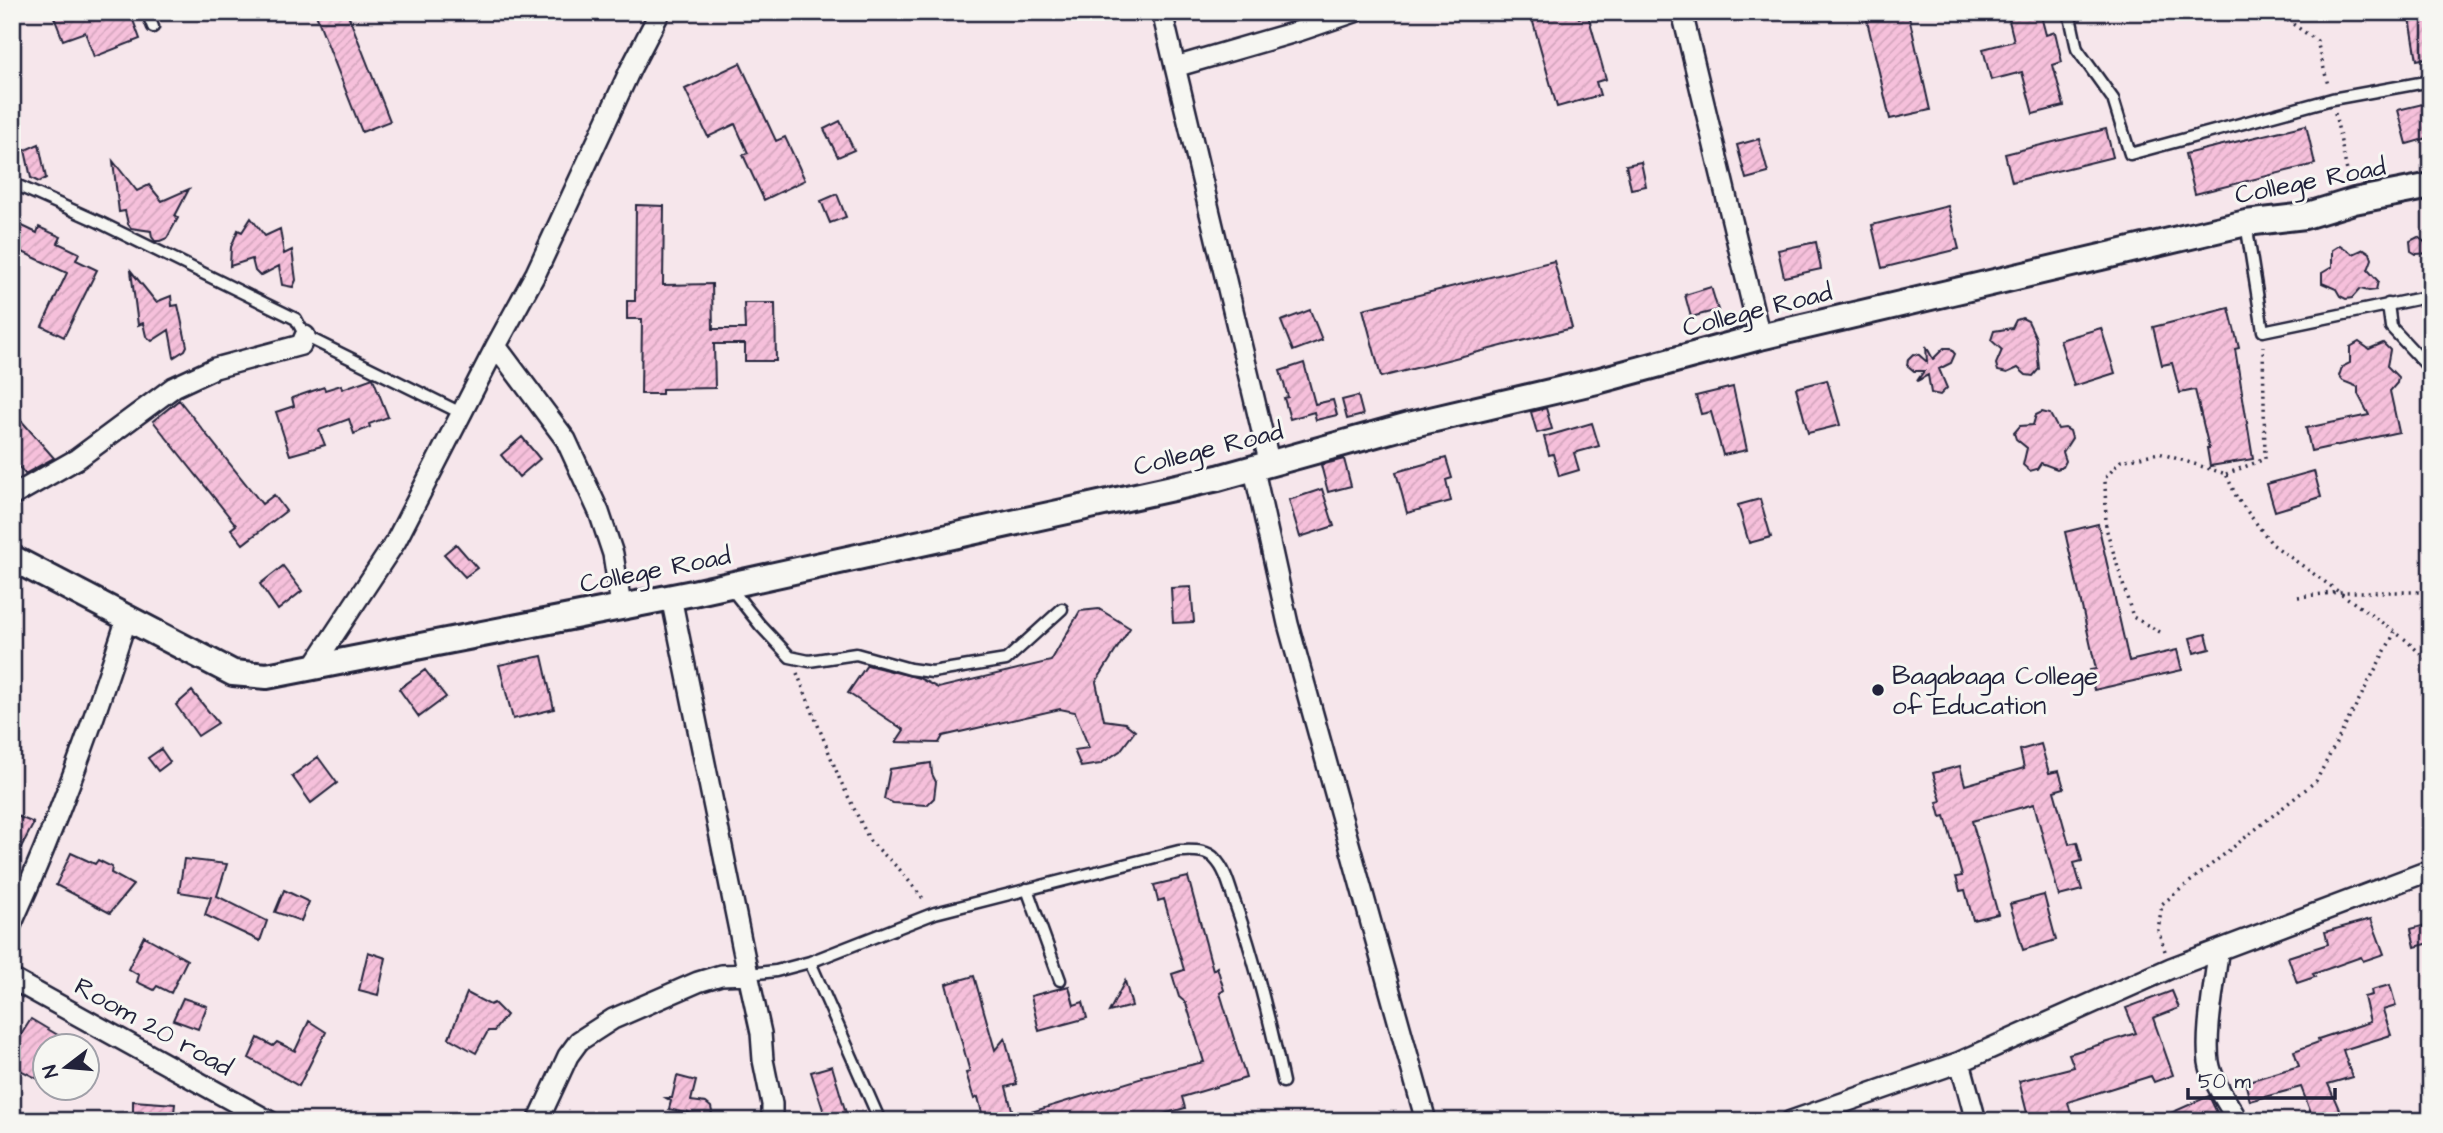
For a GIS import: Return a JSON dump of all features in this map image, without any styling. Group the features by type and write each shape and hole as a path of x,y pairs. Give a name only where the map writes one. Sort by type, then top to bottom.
{"street":[{"path":"312,668 396,541 495,346 536,273 625,80 660,12"},
{"path":"1162,12 1262,467 1288,624 1426,1121"},
{"path":"1175,67 1355,12"},
{"path":"1682,12 1760,337"},
{"name":"College Road","path":"12,558 233,673 267,676 729,585 1262,467 1409,425 1597,381 1760,337 2246,223 2305,216 2354,201 2431,186"},
{"path":"12,496 77,459 174,387 215,369 301,345 305,336"},
{"path":"495,346 566,440 599,512 613,554 621,606"},
{"path":"671,597 761,1033 763,1060 772,1104 772,1121"},
{"path":"12,923 51,835 92,726 127,618"},
{"path":"1791,1121 1960,1062 2171,968 2431,870"},
{"path":"2218,952 2209,1064 2238,1121"},
{"path":"538,1121 579,1041 613,1019 698,982 721,975 748,974"},
{"name":"Room 20 road","path":"12,979 269,1121"},
{"path":"1960,1062 1976,1121"}],"lane":[{"path":"146,12 153,27"},
{"path":"2069,12 2077,49 2113,99 2130,154 2332,99 2431,81"},
{"path":"12,183 99,222 296,319 305,336 461,413"},
{"path":"2246,223 2263,331 2431,296"},
{"path":"2388,304 2391,327 2431,370"},
{"path":"729,585 760,625 790,657 809,661 856,654 910,669 932,672 1006,660 1062,609"},
{"path":"748,974 776,971 810,962 935,914 1027,889 1179,851 1202,852 1214,857 1225,876 1234,901 1266,1000 1283,1082"},
{"path":"1027,889 1060,980"},
{"path":"810,962 880,1121"}],"path":[{"path":"2160,632 2133,617 2106,528 2105,478 2121,461 2159,453 2226,474 2265,459 2263,331"},
{"path":"2226,474 2237,498 2272,544 2395,632 2431,664"},
{"path":"2298,597 2340,592 2431,592"},
{"path":"2171,968 2158,930 2162,904 2316,781 2395,632"},
{"path":"790,657 840,780 870,841 900,870 935,914"}],"building":[{"path":"52,12 130,12 140,39 94,57 85,32 63,40"},
{"path":"315,12 347,12 390,121 362,132"},
{"path":"1556,12 1578,12 1579,18 1588,15 1606,79 1596,82 1600,95 1557,107 1533,22 1538,17"},
{"path":"1865,12 1908,12 1930,110 1890,119"},
{"path":"2007,12 2040,12 2046,35 2055,32 2062,62 2053,65 2064,106 2033,114 2022,72 1991,80 1983,49 2014,41"},
{"path":"2409,12 2431,12 2431,57 2417,60"},
{"path":"740,63 776,141 785,137 805,180 764,200 743,155 748,153 735,124 708,137 685,89"},
{"path":"2431,102 2431,137 2407,144 2398,110"},
{"path":"840,121 854,150 838,157 824,129"},
{"path":"2306,125 2315,164 2195,194 2185,154"},
{"path":"2106,129 2113,157 2012,182 2005,154"},
{"path":"1759,139 1768,173 1746,179 1737,145"},
{"path":"39,144 46,178 39,182 31,178 25,150"},
{"path":"113,161 137,191 149,185 162,201 189,189 167,238 155,241 151,231 131,228 125,211 119,212"},
{"path":"1641,162 1646,186 1631,189 1626,165"},
{"path":"837,194 846,217 830,223 821,201"},
{"path":"636,205 664,206 663,285 712,284 713,329 745,329 744,303 775,303 776,361 745,361 745,344 714,344 715,388 662,389 662,394 641,394 642,319 627,319 627,301 635,301"},
{"path":"1948,206 1959,249 1882,268 1872,225"},
{"path":"251,218 265,236 280,229 284,254 292,250 296,280 293,287 282,285 279,266 260,276 255,271 252,259 230,266 231,247 238,230 242,232"},
{"path":"12,221 37,233 39,227 61,237 58,243 79,253 76,260 97,270 64,337 42,326 67,273 12,247"},
{"path":"2418,237 2431,247 2431,253 2416,254 2411,251 2410,241"},
{"path":"1816,242 1821,269 1784,277 1778,250"},
{"path":"2340,245 2353,254 2364,249 2370,253 2372,259 2368,270 2378,281 2376,290 2360,289 2352,298 2346,299 2340,296 2336,289 2322,283 2322,273 2332,267 2332,250"},
{"path":"1554,261 1572,328 1381,377 1363,309"},
{"path":"131,271 156,302 171,296 172,306 178,305 187,346 174,357 169,330 152,341 146,336 143,323 138,325"},
{"path":"1711,287 1718,310 1691,317 1685,295"},
{"path":"2229,308 2239,348 2235,349 2253,459 2210,466 2209,448 2195,390 2180,393 2172,363 2162,365 2153,327"},
{"path":"1310,310 1322,340 1293,351 1281,321"},
{"path":"2022,318 2028,321 2036,338 2039,369 2033,376 2026,375 2018,368 2007,373 1998,371 1996,364 2002,350 1991,340 1994,331 2012,328 2016,320"},
{"path":"2101,328 2115,373 2074,386 2060,340"},
{"path":"2359,342 2369,349 2383,343 2390,350 2387,366 2398,377 2397,383 2390,391 2399,432 2311,451 2306,428 2369,415 2358,394 2358,387 2343,381 2339,376 2342,367 2350,363 2350,347"},
{"path":"1926,346 1933,359 1944,348 1950,348 1955,354 1951,363 1939,369 1947,388 1940,395 1931,393 1928,375 1917,381 1924,371 1914,371 1907,365 1913,354 1919,355 1927,362"},
{"path":"1304,363 1315,404 1333,400 1337,415 1316,420 1314,412 1290,419 1284,398 1288,397 1280,371"},
{"path":"373,378 388,417 369,424 370,427 354,434 349,419 319,430 325,445 290,455 276,412 294,406 292,398 324,387 325,390 341,385 342,389"},
{"path":"1827,380 1840,425 1808,433 1796,388"},
{"path":"1733,387 1747,450 1723,455 1711,412 1701,414 1696,396"},
{"path":"1358,396 1363,415 1347,419 1342,400"},
{"path":"179,400 262,504 274,495 286,511 243,544 231,529 236,525 153,421"},
{"path":"1546,408 1552,429 1537,433 1531,412"},
{"path":"12,410 54,458 25,474 12,459"},
{"path":"2042,412 2050,414 2058,429 2065,428 2070,431 2072,438 2063,452 2066,461 2063,467 2057,469 2041,463 2037,469 2030,471 2023,465 2027,448 2016,439 2014,433 2020,426 2033,425 2036,415"},
{"path":"1592,423 1599,446 1574,453 1579,470 1559,476 1553,454 1549,455 1544,437"},
{"path":"522,437 540,459 519,477 501,455"},
{"path":"1446,458 1452,478 1446,480 1451,501 1407,513 1396,472"},
{"path":"1344,459 1351,486 1328,492 1321,465"},
{"path":"2314,471 2321,497 2275,511 2267,484"},
{"path":"1322,489 1334,526 1300,537 1289,500"},
{"path":"1760,499 1771,537 1749,543 1738,505"},
{"path":"2098,524 2129,661 2177,650 2182,670 2094,690 2090,670 2096,669 2065,532"},
{"path":"456,544 477,568 465,577 444,554"},
{"path":"283,566 302,591 278,610 260,584"},
{"path":"1191,587 1194,622 1173,623 1171,588"},
{"path":"1099,609 1130,628 1096,682 1104,720 1125,723 1135,731 1120,751 1100,764 1081,767 1074,750 1089,748 1075,712 1060,709 943,736 939,743 896,742 904,730 848,693 867,665 919,678 938,688 1051,661 1080,611"},
{"path":"2206,634 2210,649 2194,653 2190,638"},
{"path":"542,656 554,709 513,719 499,665"},
{"path":"425,670 446,697 419,717 399,689"},
{"path":"192,691 218,723 198,736 176,705"},
{"path":"2041,744 2049,773 2059,771 2064,788 2054,791 2069,844 2077,842 2082,861 2074,863 2082,890 2059,896 2034,804 1972,821 1998,914 1973,920 1965,890 1960,891 1956,877 1962,876 1945,816 1941,817 1937,802 1941,801 1933,773 1960,766 1965,785 2024,768 2020,750"},
{"path":"161,749 170,762 158,771 148,758"},
{"path":"318,757 337,783 311,803 292,776"},
{"path":"931,763 936,782 934,798 927,805 893,803 884,799 890,769"},
{"path":"12,814 34,823 12,864"},
{"path":"71,853 95,864 98,860 112,867 111,873 133,885 110,913 56,885"},
{"path":"184,859 227,864 217,896 267,921 260,941 205,915 211,897 179,892"},
{"path":"1188,877 1213,970 1217,967 1224,990 1220,993 1246,1078 1182,1097 1185,1108 1139,1121 1015,1121 1015,1117 1143,1078 1142,1076 1204,1062 1186,1003 1179,997 1172,974 1184,970 1164,899 1158,901 1154,885"},
{"path":"284,890 309,902 301,921 275,912"},
{"path":"2044,895 2056,940 2023,950 2010,904"},
{"path":"2371,919 2384,954 2363,961 2361,957 2313,974 2315,977 2297,983 2288,957 2328,944 2325,932"},
{"path":"2426,925 2430,943 2415,947 2411,929"},
{"path":"144,936 187,960 171,993 157,986 154,990 137,982 139,975 128,969"},
{"path":"368,952 386,958 378,995 359,990"},
{"path":"974,976 995,1050 1005,1038 1017,1084 1006,1087 1015,1121 984,1121 978,1097 974,1099 966,1073 970,1072 946,984"},
{"path":"1125,981 1132,1006 1109,1012"},
{"path":"2390,985 2396,1006 2383,1010 2391,1035 2343,1050 2352,1077 2328,1084 2344,1121 2314,1121 2301,1087 2250,1101 2245,1082 2299,1066 2294,1051 2319,1042 2318,1039 2370,1022 2364,997 2372,995 2371,990"},
{"path":"1069,986 1074,1005 1083,1002 1087,1018 1039,1031 1031,996"},
{"path":"2172,991 2179,1008 2153,1018 2173,1075 2154,1082 2151,1076 2068,1102 2072,1118 2029,1121 2019,1081 2074,1067 2069,1054 2136,1033 2126,1008"},
{"path":"467,993 490,1005 494,1003 506,1015 494,1031 488,1031 476,1053 449,1038"},
{"path":"183,998 207,1006 198,1029 173,1020"},
{"path":"31,1019 53,1032 32,1032 32,1076 12,1066 12,1049"},
{"path":"309,1021 326,1032 299,1086 249,1058 258,1038 273,1046 277,1042 295,1051"},
{"path":"832,1066 846,1113 826,1119 811,1072"},
{"path":"677,1076 696,1081 691,1101 706,1103 711,1107 708,1120 702,1120 688,1112 669,1109 671,1101 666,1098 672,1098"},
{"path":"2209,1096 2221,1121 2153,1121"},
{"path":"133,1101 175,1104 173,1121 133,1121"}],"place":[{"name":"Bagabaga College of Education","path":"1878,690"}]}
